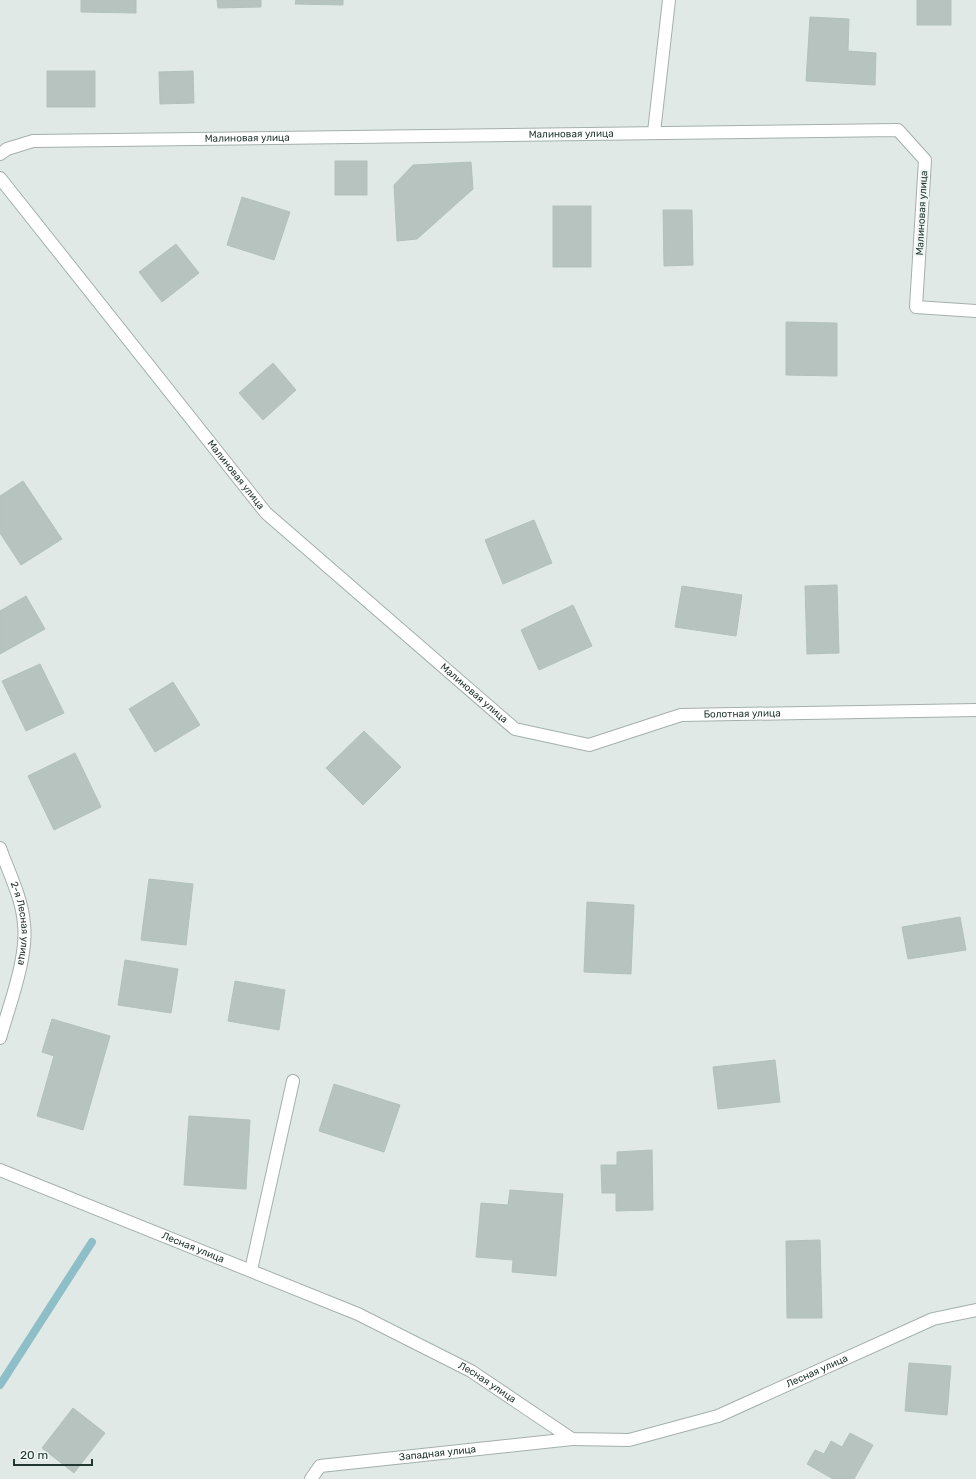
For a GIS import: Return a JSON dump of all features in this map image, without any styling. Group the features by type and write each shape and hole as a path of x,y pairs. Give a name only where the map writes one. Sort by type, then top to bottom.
{"street":[{"path":"654,132 669,0"},
{"name":"Малиновая улица","path":"0,154 7,149 33,141 898,130 925,160 916,307 976,310"},
{"name":"Малиновая улица","path":"0,178 266,513 516,729"},
{"name":"Болотная улица","path":"516,729 589,745 681,715 976,710"},
{"name":"2-я Лесная улица","path":"0,1038 22,957 25,925 17,890 1,853"},
{"path":"251,1270 293,1081"},
{"name":"Лесная улица","path":"0,1170 358,1314 471,1371 572,1439 629,1440 718,1416 933,1319 976,1310"},
{"name":"Западная улица","path":"311,1479 320,1466 572,1439"}],"building":[{"path":"81,0 136,0 136,13 81,12"},
{"path":"217,0 261,0 261,7 218,8"},
{"path":"296,0 343,0 343,5 295,4"},
{"path":"917,0 951,0 951,25 917,25"},
{"path":"810,17 849,19 848,51 876,53 875,85 806,81"},
{"path":"47,71 95,71 95,107 47,107"},
{"path":"193,71 194,103 160,104 159,72"},
{"path":"335,161 367,161 367,195 335,195"},
{"path":"471,162 473,189 417,239 397,241 394,185 413,165"},
{"path":"242,197 290,212 274,260 227,245"},
{"path":"553,206 591,206 591,267 553,267"},
{"path":"663,210 692,210 693,265 664,266"},
{"path":"176,244 199,273 162,302 139,272"},
{"path":"786,322 837,323 837,376 786,375"},
{"path":"273,363 296,390 263,420 239,393"},
{"path":"23,481 62,539 21,565 0,533 0,496"},
{"path":"534,520 552,563 503,584 485,540"},
{"path":"837,585 839,653 807,654 805,586"},
{"path":"682,586 742,595 736,636 675,627"},
{"path":"26,596 45,629 0,654 0,611"},
{"path":"573,605 592,646 539,670 521,630"},
{"path":"40,664 64,713 26,731 2,681"},
{"path":"173,682 200,725 155,752 129,709"},
{"path":"364,731 401,767 363,805 326,768"},
{"path":"75,753 101,807 54,830 28,776"},
{"path":"149,879 193,884 186,945 141,940"},
{"path":"587,902 634,905 631,974 584,972"},
{"path":"960,917 966,950 908,959 902,927"},
{"path":"125,960 178,969 171,1013 118,1005"},
{"path":"235,981 285,990 279,1030 228,1021"},
{"path":"52,1019 110,1036 83,1130 37,1116 54,1056 42,1052"},
{"path":"775,1060 780,1102 718,1109 713,1067"},
{"path":"334,1084 400,1105 384,1152 319,1131"},
{"path":"189,1116 250,1120 246,1189 184,1185"},
{"path":"652,1150 653,1210 616,1211 616,1193 602,1193 601,1165 617,1165 617,1152"},
{"path":"510,1190 563,1194 556,1276 512,1272 513,1260 476,1257 481,1203 508,1205"},
{"path":"820,1240 822,1318 787,1318 786,1241"},
{"path":"909,1363 951,1366 947,1415 905,1411"},
{"path":"73,1408 105,1433 74,1473 42,1448"},
{"path":"850,1433 873,1445 854,1479 833,1479 807,1464 815,1450 824,1454 831,1441 842,1447"}],"waterway":[{"path":"0,1385 92,1242"}]}
